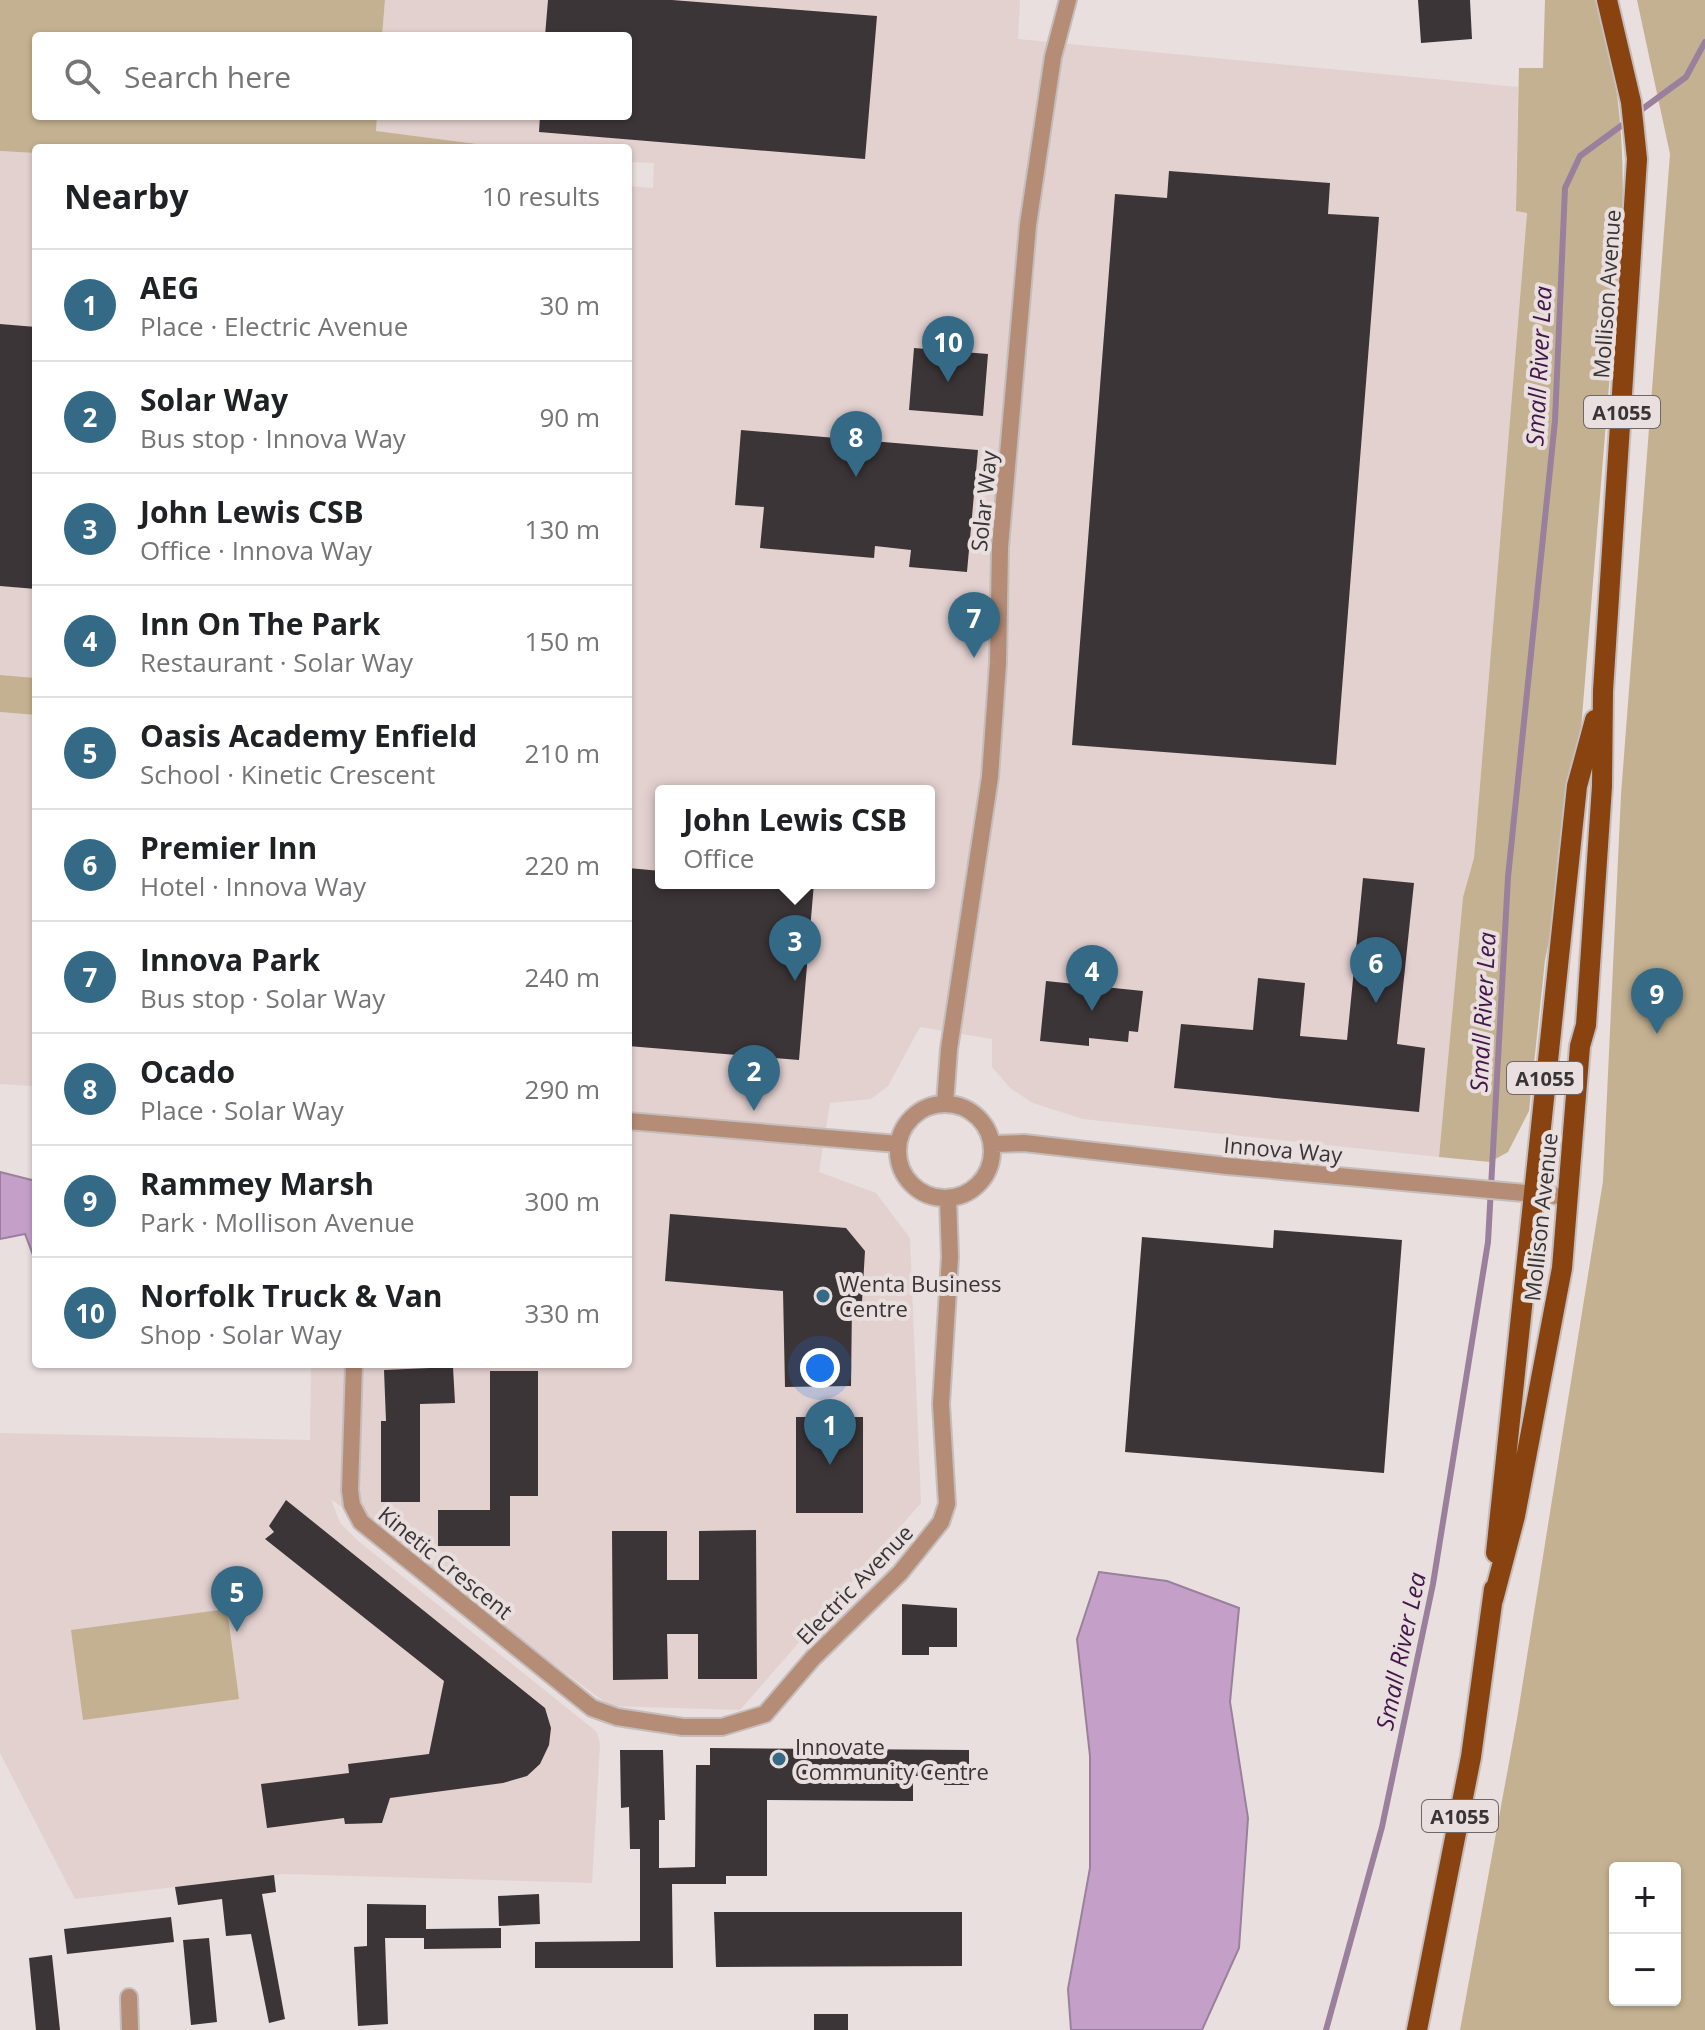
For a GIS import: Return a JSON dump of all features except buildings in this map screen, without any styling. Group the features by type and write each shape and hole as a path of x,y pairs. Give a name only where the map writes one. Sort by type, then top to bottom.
{"main road":[{"name":"Mollison Avenue","path":"1493,1600 1518,1501 1562,1268 1602,786 1603,691 1636,215 1636,133 1607,0"},
{"name":"Mollison Avenue","path":"1417,2030 1471,1757 1493,1600 1532,1194 1577,786 1603,691"}],"street":[{"name":"Solar Way","path":"945,1103 949,1049 990,777 998,663 999,561 1028,225 1053,57 1068,0"},
{"path":"945,1103 963,1106 977,1115 987,1127 993,1144 992,1161 977,1186 948,1198 932,1197 908,1181 898,1157 898,1144 911,1117 931,1105 945,1103"},
{"path":"632,1121 898,1144"},
{"name":"Innova Way","path":"993,1144 1024,1143 1569,1197"},
{"name":"Electric Avenue","path":"592,1708 617,1717 683,1727 722,1727 765,1714 813,1658 900,1573 941,1522 947,1504 941,1404 950,1257 948,1198"},
{"name":"Kinetic Crescent","path":"354,1368 350,1490 352,1505 361,1522 592,1708"},
{"path":"129,1997 130,2030"}],"shaded area":[{"path":"0,0 385,0 382,32 32,32 32,120 377,120 376,131 477,144 32,144 32,153 0,151"},
{"path":"385,0 1020,0 1018,39 1518,87 1516,210 1527,212 1474,858 1463,897 1439,1157 1083,1119 1033,1103 1010,1088 992,1067 992,1039 920,1027 888,1086 871,1099 830,1103 819,1172 876,1193 910,1238 921,1503 740,1710 610,1706 331,1499 340,1523 357,1540 597,1732 600,1744 592,1883 284,1874 75,1899 0,1753 0,1433 310,1440 311,1368 632,1368 632,186 653,188 654,163 632,162 632,144 477,144 376,131 377,120 632,120 632,32 382,32"},
{"path":"1545,0 1595,0 1610,55 1619,111 1623,168 1622,225 1580,742 1564,867 1545,960 1529,1111 1508,1152 1490,1162 1439,1157 1463,897 1474,858 1527,213 1516,211 1519,68 1543,68"},
{"path":"1637,0 1705,0 1705,2030 1460,2030 1517,1719 1603,1181 1621,795 1670,154"},
{"path":"0,151 32,153 32,678 0,675"},
{"path":"0,675 32,678 32,715 0,712"},
{"path":"0,712 32,715 32,1086 0,1084"},
{"path":"0,1172 32,1180 32,1252 25,1234 0,1239"},
{"path":"1099,1572 1167,1581 1239,1608 1230,1702 1248,1818 1239,1948 1202,2030 1071,2030 1068,1989 1090,1868 1090,1756 1077,1639"},
{"path":"227,1609 239,1699 83,1720 71,1630"}],"waterway":[{"name":"Small River Lea","path":"1637,113 1686,77 1705,42"},
{"name":"Small River Lea","path":"1326,2030 1382,1827 1433,1584 1488,1242 1508,877 1555,421 1565,188 1580,156 1629,120"}],"place":[{"name":"Norfolk Truck & Van","path":"948,382"},
{"name":"Ocado","path":"856,477"},
{"name":"Innova Park","path":"974,658"},
{"name":"John Lewis CSB","path":"795,981"},
{"name":"Premier Inn","path":"1376,1003"},
{"name":"Inn On The Park","path":"1092,1011"},
{"name":"Rammey Marsh","path":"1657,1034"},
{"name":"Solar Way","path":"754,1111"},
{"name":"Wenta Business Centre","path":"823,1296"},
{"name":"AEG","path":"830,1465"},
{"name":"Oasis Academy Enfield","path":"237,1632"},
{"name":"Innovate Community Centre","path":"779,1759"}]}
